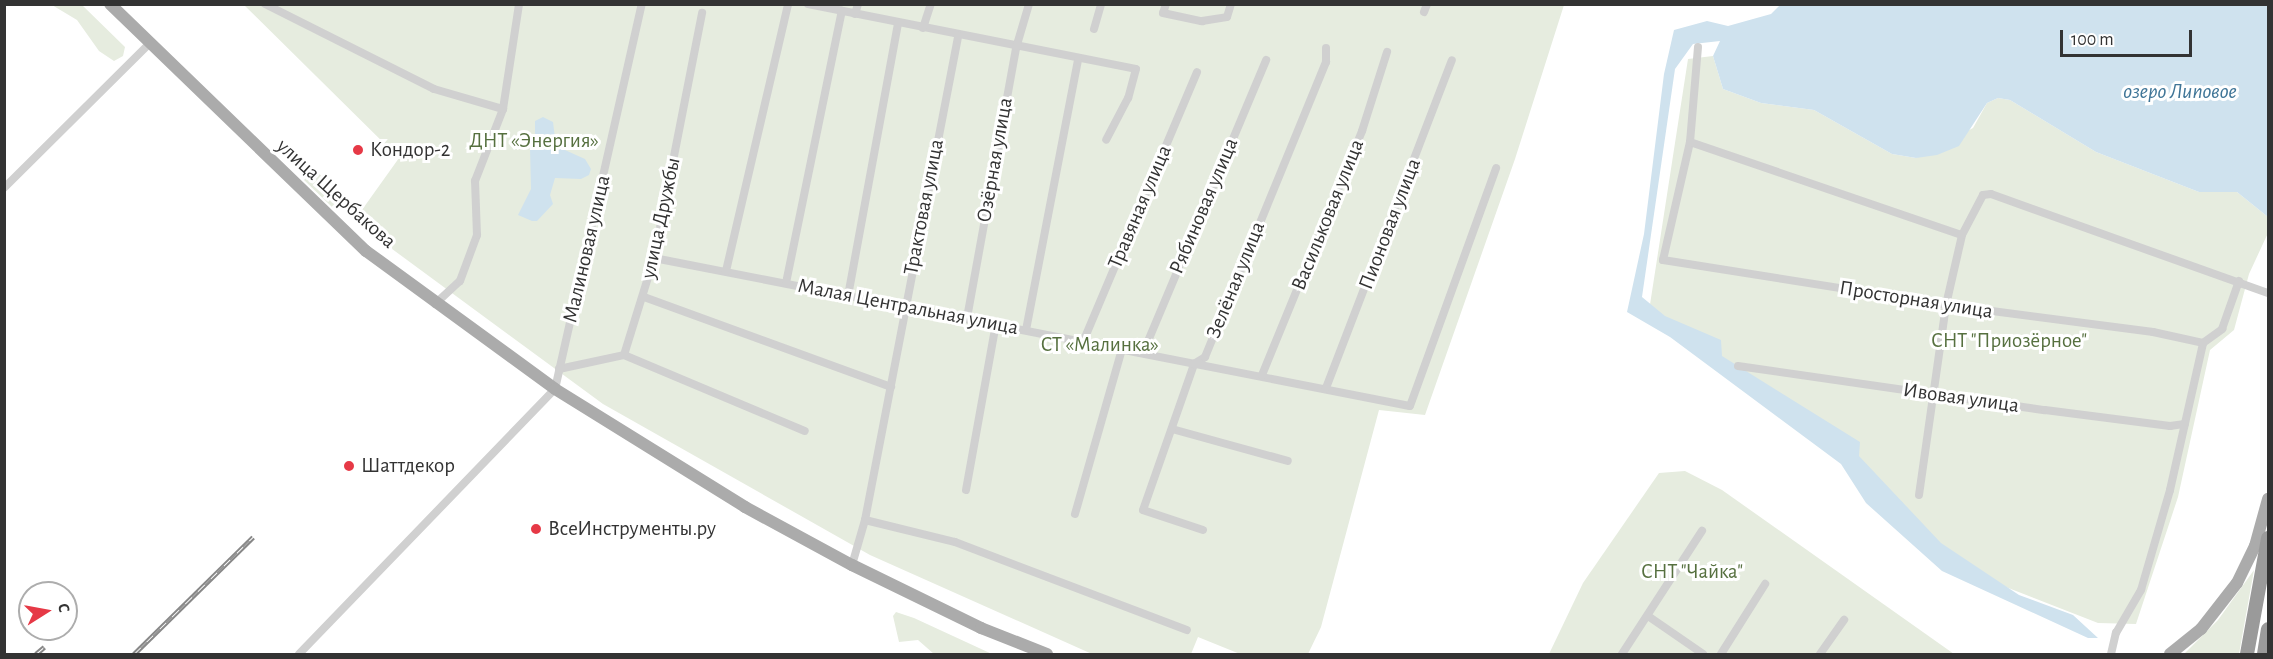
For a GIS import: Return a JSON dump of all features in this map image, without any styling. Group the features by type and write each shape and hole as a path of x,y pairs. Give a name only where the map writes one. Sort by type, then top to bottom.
{"highway":[{"path":"2247,654 2268,537"},
{"path":"2264,654 2268,629"}],"main road":[{"name":"улица Щербакова","path":"110,4 312,202 435,304 555,389 745,507 852,565 981,628 1047,654"},
{"path":"2170,654 2201,629 2237,582 2255,546 2268,498"}],"street":[{"path":"265,4 434,89 503,109"},
{"path":"435,304 460,281 477,235 475,181 503,109 519,4"},
{"name":"Малиновая улица","path":"555,389 642,4"},
{"path":"726,271 788,4"},
{"path":"808,4 1078,61 1136,69 1128,98 1106,140"},
{"path":"855,14 858,4"},
{"path":"923,28 931,4"},
{"name":"Озёрная улица","path":"967,318 1016,48 1029,4"},
{"path":"1094,29 1101,4"},
{"path":"1165,9 1202,21 1227,17 1231,4"},
{"path":"786,284 842,12"},
{"name":"улица Дружбы","path":"624,355 644,297 654,258 702,14"},
{"path":"848,296 898,23"},
{"name":"Трактовая улица","path":"852,565 865,520 958,36"},
{"path":"4,188 149,44"},
{"path":"1698,47 1690,142 1962,234"},
{"name":"Зелёная улица","path":"1203,530 1143,510 1194,364 1205,357 1326,62 1326,48"},
{"name":"Васильковая улица","path":"1262,375 1362,131 1387,51"},
{"name":"Рябиновая улица","path":"1143,353 1266,60"},
{"name":"Пионовая улица","path":"1326,388 1452,60"},
{"path":"1026,330 1078,61"},
{"name":"Травяная улица","path":"1083,342 1197,72"},
{"name":"Просторная улица","path":"1690,142 1663,260 1946,305 2152,332 2204,343"},
{"name":"Малая Центральная улица","path":"654,258 905,308 996,323 1194,364 1262,375 1410,406 1496,168"},
{"path":"1919,495 1946,305 1962,234 1983,195 1991,194 2268,293"},
{"path":"2242,282 2268,287"},
{"path":"2111,654 2116,633 2141,590 2204,343 2222,329 2242,282"},
{"path":"644,297 891,387"},
{"path":"966,490 996,323"},
{"path":"1075,514 1122,349"},
{"path":"559,369 624,355 805,431"},
{"name":"Ивовая улица","path":"1738,366 2159,424 2185,424"},
{"path":"299,654 555,389"},
{"path":"1172,429 1288,461"},
{"path":"865,520 955,542 1187,630"},
{"path":"1622,654 1701,531"},
{"path":"1721,654 1765,584"},
{"path":"1648,616 1703,654"},
{"path":"1820,654 1844,620"}],"green space":[{"path":"52,5 82,5 125,47 123,56 114,61 99,51 77,20"},
{"name":"CТ «Малинка»","path":"244,5 1564,5 1515,159 1425,415 1379,410 1321,627 1308,654 1240,654 1198,637 1191,654 1092,654 870,555 603,404 354,221 399,158"},
{"name":"СНТ \"Приозёрное\"","path":"1713,56 1723,89 1761,103 1814,110 1892,154 1916,158 1973,128 1987,103 1998,98 2010,100 2096,152 2199,192 2237,192 2268,217 2268,233 2249,274 2234,330 2210,350 2178,497 2136,624 2098,623 1952,566 1833,445 1649,311 1688,59"},
{"path":"316,171 343,196 343,205 332,207 304,180 307,172"},
{"name":"СНТ \"Чайка\"","path":"1685,471 1722,490 1954,654 1549,654 1583,583 1659,473"},
{"path":"2254,570 2239,654 2184,654 2218,620"},
{"path":"896,612 992,654 934,654 918,640 899,642 893,616"}],"water":[{"name":"озеро Липовое","path":"1781,4 2268,5 2268,217 2237,192 2199,192 2096,152 2010,100 1998,98 1987,103 1959,146 1937,155 1916,158 1892,154 1814,110 1761,103 1723,89 1713,56 1720,41 1693,44 1675,69 1642,297 1665,316 1721,340 1722,356 1860,442 1859,456 1941,543 2019,595 2073,615 2098,638 2088,638 1942,571 1866,503 1841,464 1670,337 1627,312 1644,234 1664,74 1674,30 1707,21 1728,26 1771,14"},
{"path":"543,117 553,122 556,146 585,159 591,169 589,175 581,179 555,178 550,195 553,204 537,221 532,221 518,215 531,189 530,148 535,137 535,121"}],"railway":[{"path":"134,654 253,537"},
{"path":"36,654 44,647"}],"place":[{"name":"Кондор-2","path":"358,150"},
{"name":"Шаттдекор","path":"349,466"},
{"name":"ВсеИнструменты.ру","path":"536,529"}],"park label":[{"name":"ДНТ «Энергия»","path":"534,141"}]}
